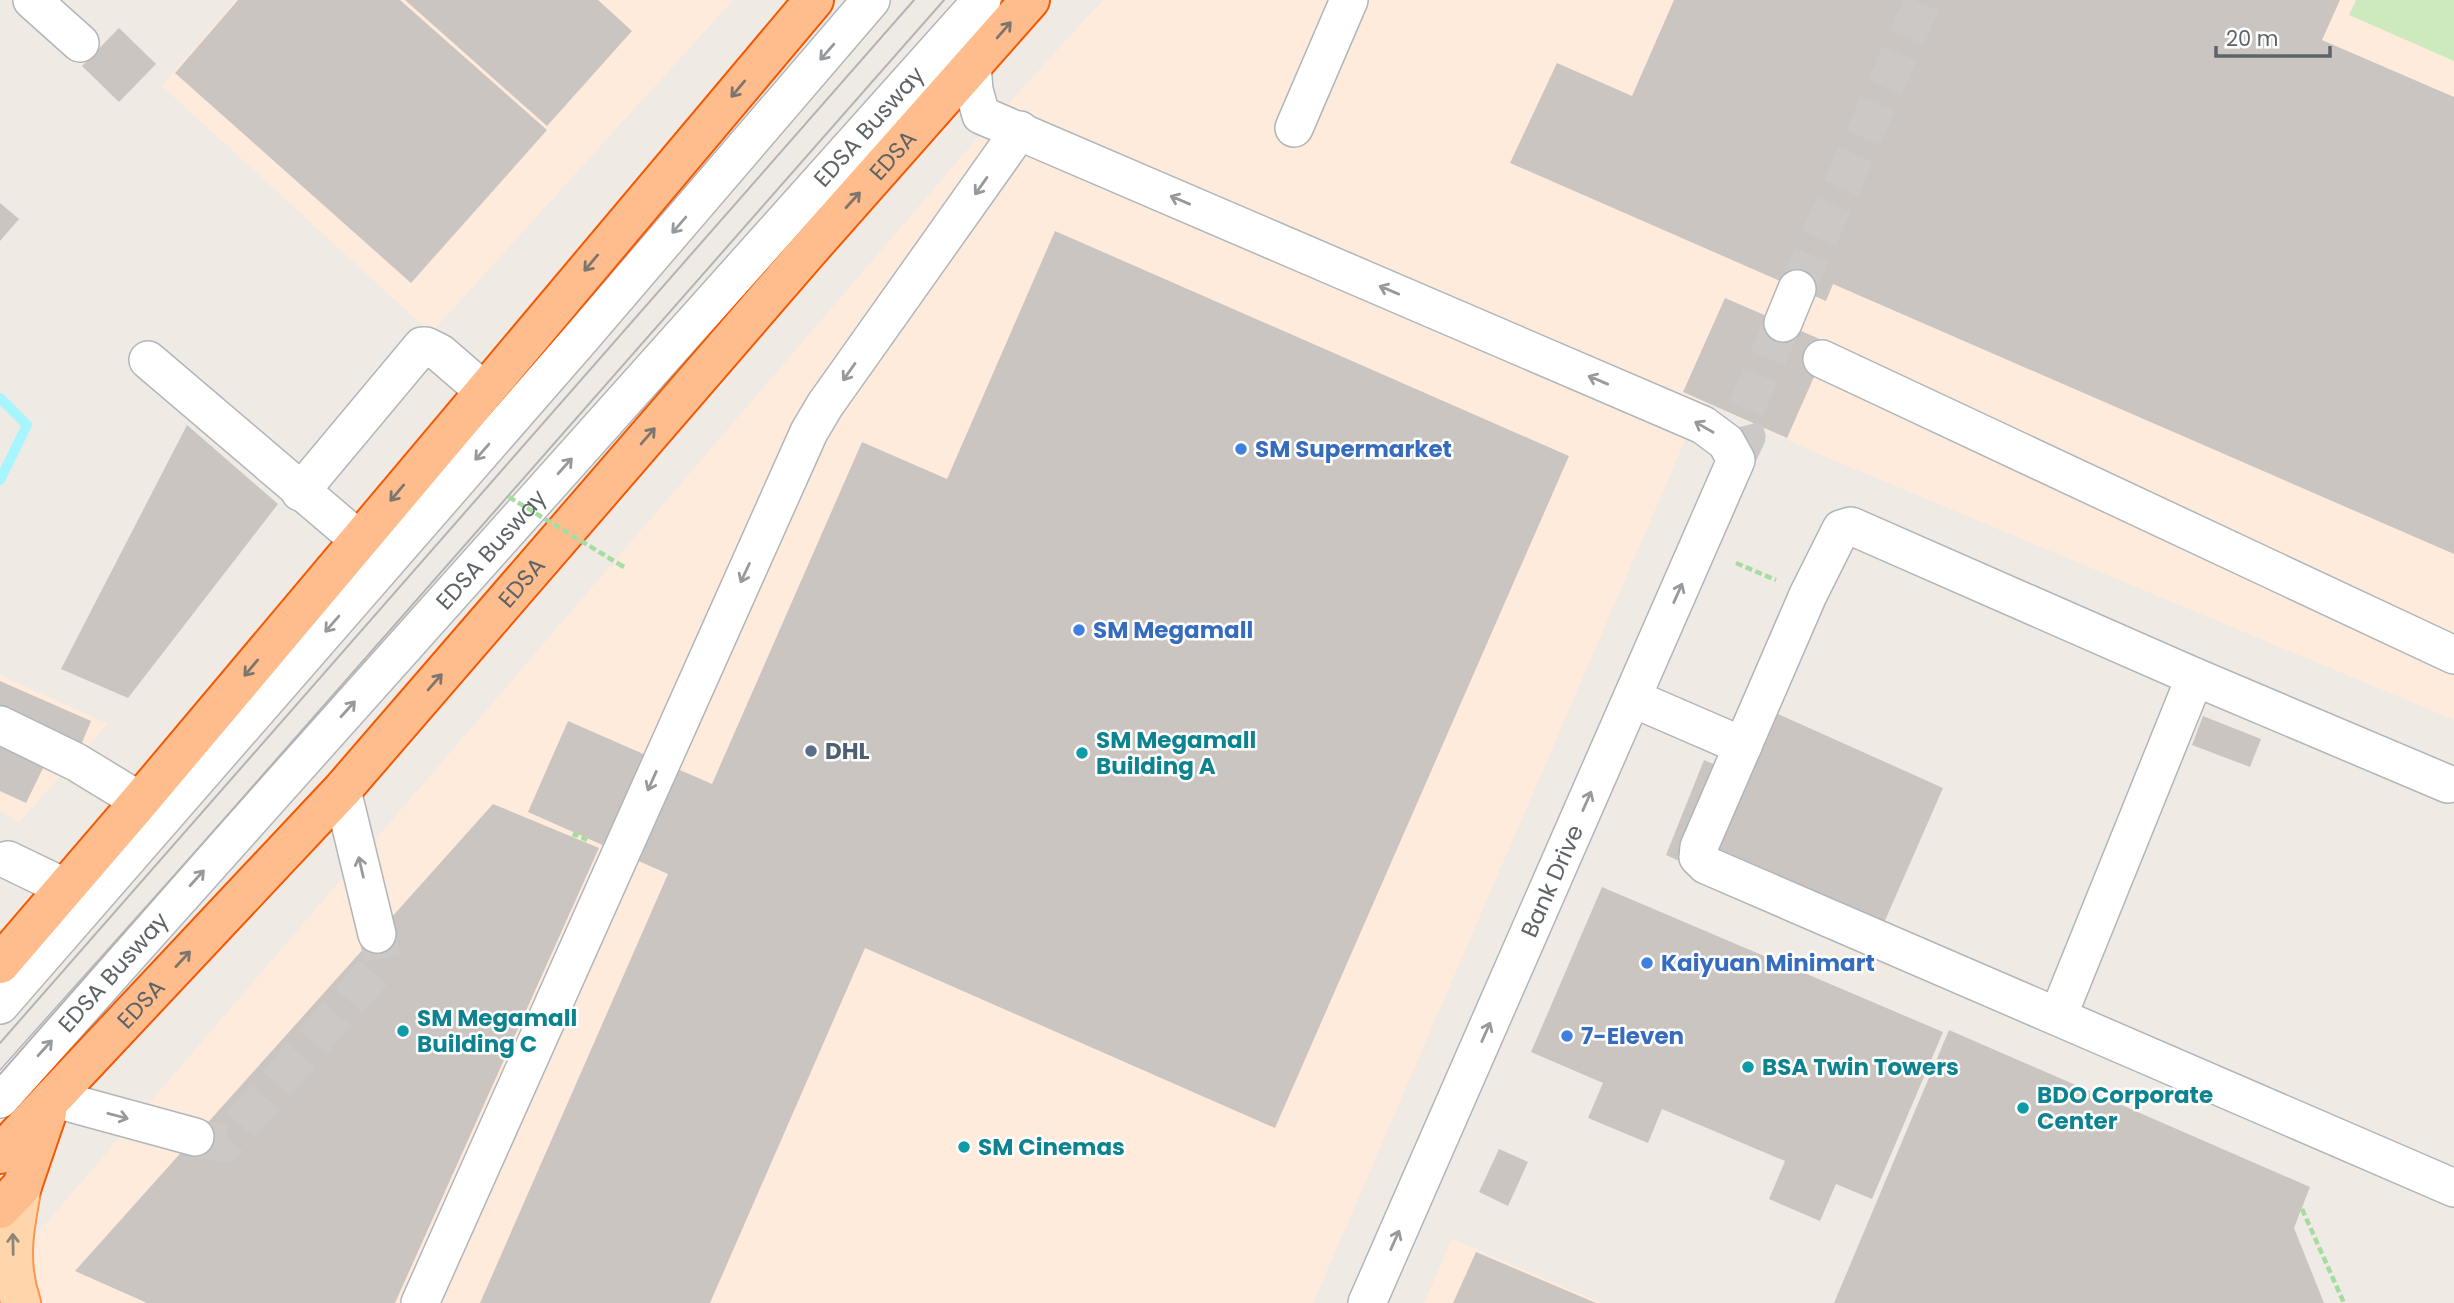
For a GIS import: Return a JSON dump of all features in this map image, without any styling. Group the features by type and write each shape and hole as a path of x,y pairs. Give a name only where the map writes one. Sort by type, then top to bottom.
{"highway":[{"path":"0,964 814,0"},
{"name":"EDSA","path":"0,1154 342,790 808,251 1030,0"},
{"path":"11,1198 52,1098"}],"main road":[{"path":"11,1198 16,1290 21,1303"}],"street":[{"path":"32,0 80,43"},
{"path":"0,1005 582,337 871,0"},
{"name":"EDSA Busway","path":"0,1099 518,502 982,0"},
{"path":"1294,128 1349,0"},
{"path":"420,1303 809,432 825,405 1020,131 981,115 974,90 972,65"},
{"name":"Bank Drive","path":"1020,131 1703,425 1726,442 1736,460 1367,1303"},
{"path":"1783,323 1797,289"},
{"path":"300,492 422,346 440,353 484,391"},
{"path":"1822,359 2454,655"},
{"path":"148,360 358,540"},
{"path":"2448,784 2195,677 1851,526 1841,529 1808,595 1699,847 1698,857 1706,865 2454,1188"},
{"path":"2058,1016 2195,677"},
{"path":"1632,698 1743,746"},
{"path":"0,725 76,762 140,801"},
{"path":"342,790 377,934"},
{"path":"8,860 66,888"},
{"path":"52,1098 195,1137"}],"path":[{"path":"518,502 622,566"},
{"path":"2302,1209 2344,1303"}],"shaded area":[{"path":"236,0 733,0 431,333 162,86"},
{"name":"SM Megamall","path":"1103,0 2454,0 2454,720 1812,451 1702,401 1313,1303 0,1303 0,1277 993,120"},
{"path":"0,675 108,724 19,822 0,811"},
{"path":"1452,1239 1601,1303 1424,1303"}],"green space":[{"path":"2356,0 2454,0 2454,61 2349,15"}],"building":[{"path":"238,0 400,0 547,130 411,283 175,73"},
{"path":"405,0 598,0 632,31 547,126"},
{"path":"1674,0 2340,0 2322,40 2454,97 2454,554 1833,284 1826,301 1510,163 1557,63 1632,96"},
{"path":"119,28 156,64 119,102 82,66"},
{"path":"0,203 19,219 0,241"},
{"name":"SM Megamall Building A","path":"1055,231 1569,456 1275,1128 865,948 710,1303 480,1303 668,874 528,812 568,721 712,784 862,442 947,479"},
{"path":"1725,298 1829,343 1787,438 1683,392"},
{"path":"187,425 278,504 128,698 61,669"},
{"path":"0,681 91,721 79,750 0,716"},
{"path":"1776,713 1943,788 1873,948 1666,855 1704,760 1744,777"},
{"path":"2203,716 2261,739 2250,767 2192,745"},
{"path":"0,740 46,762 26,803 0,791"},
{"name":"SM Megamall Building C","path":"493,804 599,848 395,1303 147,1303 75,1271"},
{"name":"BSA Twin Towers","path":"1602,887 1943,1032 1872,1199 1836,1184 1820,1221 1769,1199 1785,1161 1662,1109 1648,1143 1588,1118 1603,1083 1531,1052"},
{"name":"BDO Corporate Center","path":"1949,1030 2310,1187 2294,1228 2324,1303 1834,1303"},
{"path":"1499,1149 1528,1162 1508,1206 1479,1192"},
{"path":"1476,1252 1596,1303 1453,1303"}],"waterway":[{"path":"0,398 27,425 0,480"}],"tunnel":[{"path":"1797,289 1923,0"},
{"path":"1736,460 1747,437 1742,418 1783,323"},
{"path":"195,1137 224,1144 383,961 377,934"}],"tram line":[{"path":"0,1043 914,0"},
{"path":"0,1074 944,0"}],"place":[{"name":"SM Supermarket","path":"1241,449"},
{"name":"SM Megamall","path":"1079,630"},
{"name":"DHL","path":"811,751"},
{"name":"SM Megamall Building A","path":"1082,753"},
{"name":"Kaiyuan Minimart","path":"1647,963"},
{"name":"SM Megamall Building C","path":"403,1031"},
{"name":"7-Eleven","path":"1567,1036"},
{"name":"BSA Twin Towers","path":"1748,1067"},
{"name":"BDO Corporate Center","path":"2023,1108"},
{"name":"SM Cinemas","path":"964,1147"}]}
